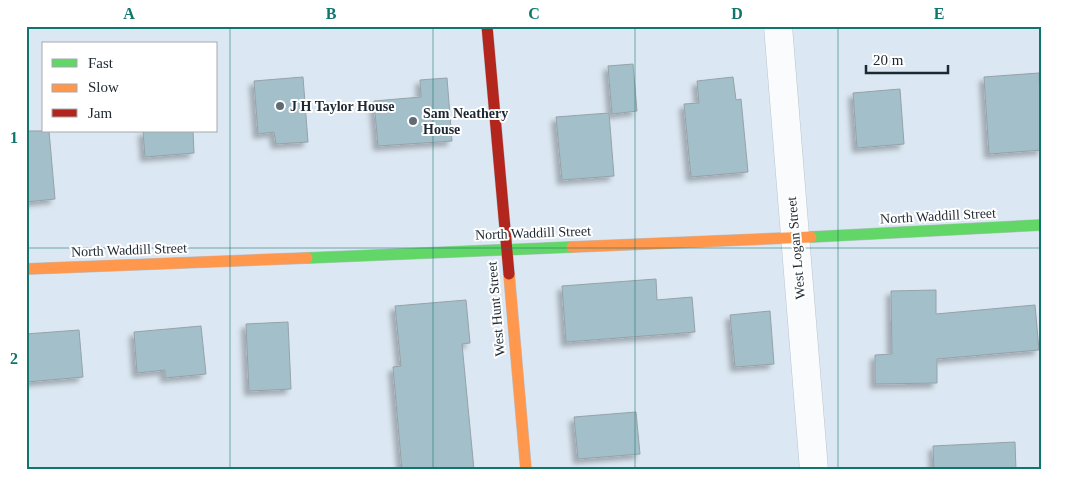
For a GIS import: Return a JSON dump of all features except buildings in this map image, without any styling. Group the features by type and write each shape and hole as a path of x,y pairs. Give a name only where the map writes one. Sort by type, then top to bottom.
{"street":[{"name":"West Hunt Street","path":"487,26 505,249 526,470"},
{"name":"West Logan Street","path":"778,26 814,470"},
{"name":"North Waddill Street","path":"26,269 795,238 1042,226"}],"traffic: fast":[{"path":"811,237 1042,225"},
{"path":"307,258 572,247"}],"traffic: slow":[{"path":"572,247 811,237"},
{"path":"26,269 307,258"},
{"path":"509,274 526,470"}],"traffic: jam":[{"path":"487,26 509,274"}],"place":[{"name":"J H Taylor House","path":"280,106"},
{"name":"Sam Neathery House","path":"413,121"}]}
